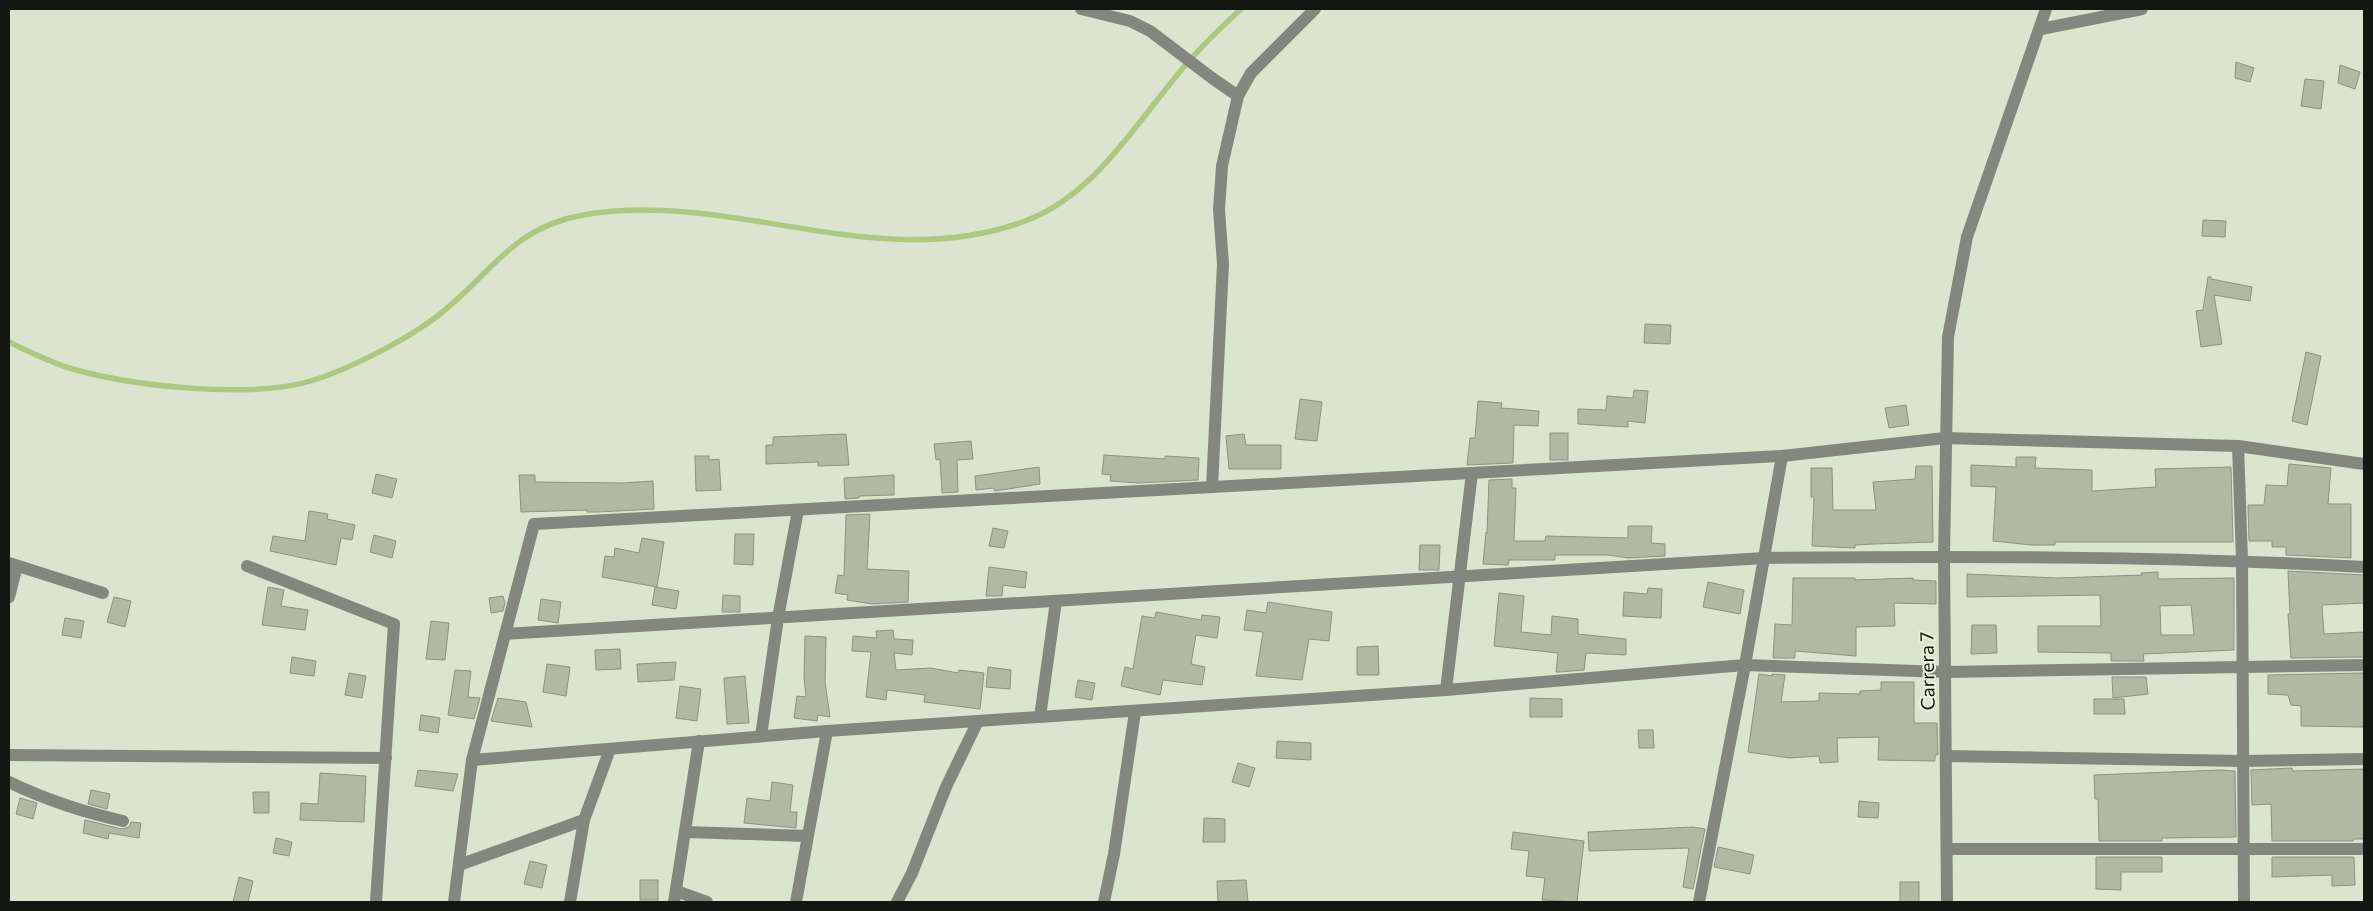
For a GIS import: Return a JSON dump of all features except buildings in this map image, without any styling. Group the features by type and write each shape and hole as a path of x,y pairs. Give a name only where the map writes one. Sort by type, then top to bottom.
{"street":[{"path":"1081,9 1130,21 1150,31 1238,96"},
{"path":"1212,488 1223,264 1219,210 1221,175 1238,96 1251,72 1315,9"},
{"name":"Carrera 7","path":"1947,902 1944,556 1948,337 1967,237 2046,9"},
{"path":"2040,29 2142,9"},
{"path":"454,902 472,760 534,524 1782,456 1946,438 2238,446 2364,464"},
{"path":"2238,446 2242,560 2244,902"},
{"path":"1698,902 1745,665 1782,456"},
{"path":"1446,690 1472,473"},
{"path":"761,736 778,618 798,510"},
{"path":"505,634 1765,558 1944,556 2242,560 2364,567"},
{"path":"9,597 13,564 104,592"},
{"path":"247,566 394,624 376,902"},
{"path":"1040,717 1056,601"},
{"path":"472,760 827,731 1446,690 1745,665 1946,672 2364,665"},
{"path":"1104,902 1114,854 1135,712"},
{"path":"897,902 912,873 946,787 978,721"},
{"path":"796,902 827,731"},
{"path":"699,741 675,896 708,902"},
{"path":"570,902 584,820 610,749"},
{"path":"9,755 386,758"},
{"path":"1946,756 2244,761 2364,759"},
{"path":"9,782 40,797 81,811 123,821"},
{"path":"459,865 584,820"},
{"path":"685,832 808,836"},
{"path":"1947,848 2364,849"}],"waterway":[{"path":"9,342 66,367 122,380 155,385 225,390 288,386 314,380 343,369 406,337 451,305 517,244 536,231 557,222 583,215 638,210 694,213 860,236 915,240 970,235 1025,221 1049,210 1090,179 1125,140 1182,69 1241,9"}]}
